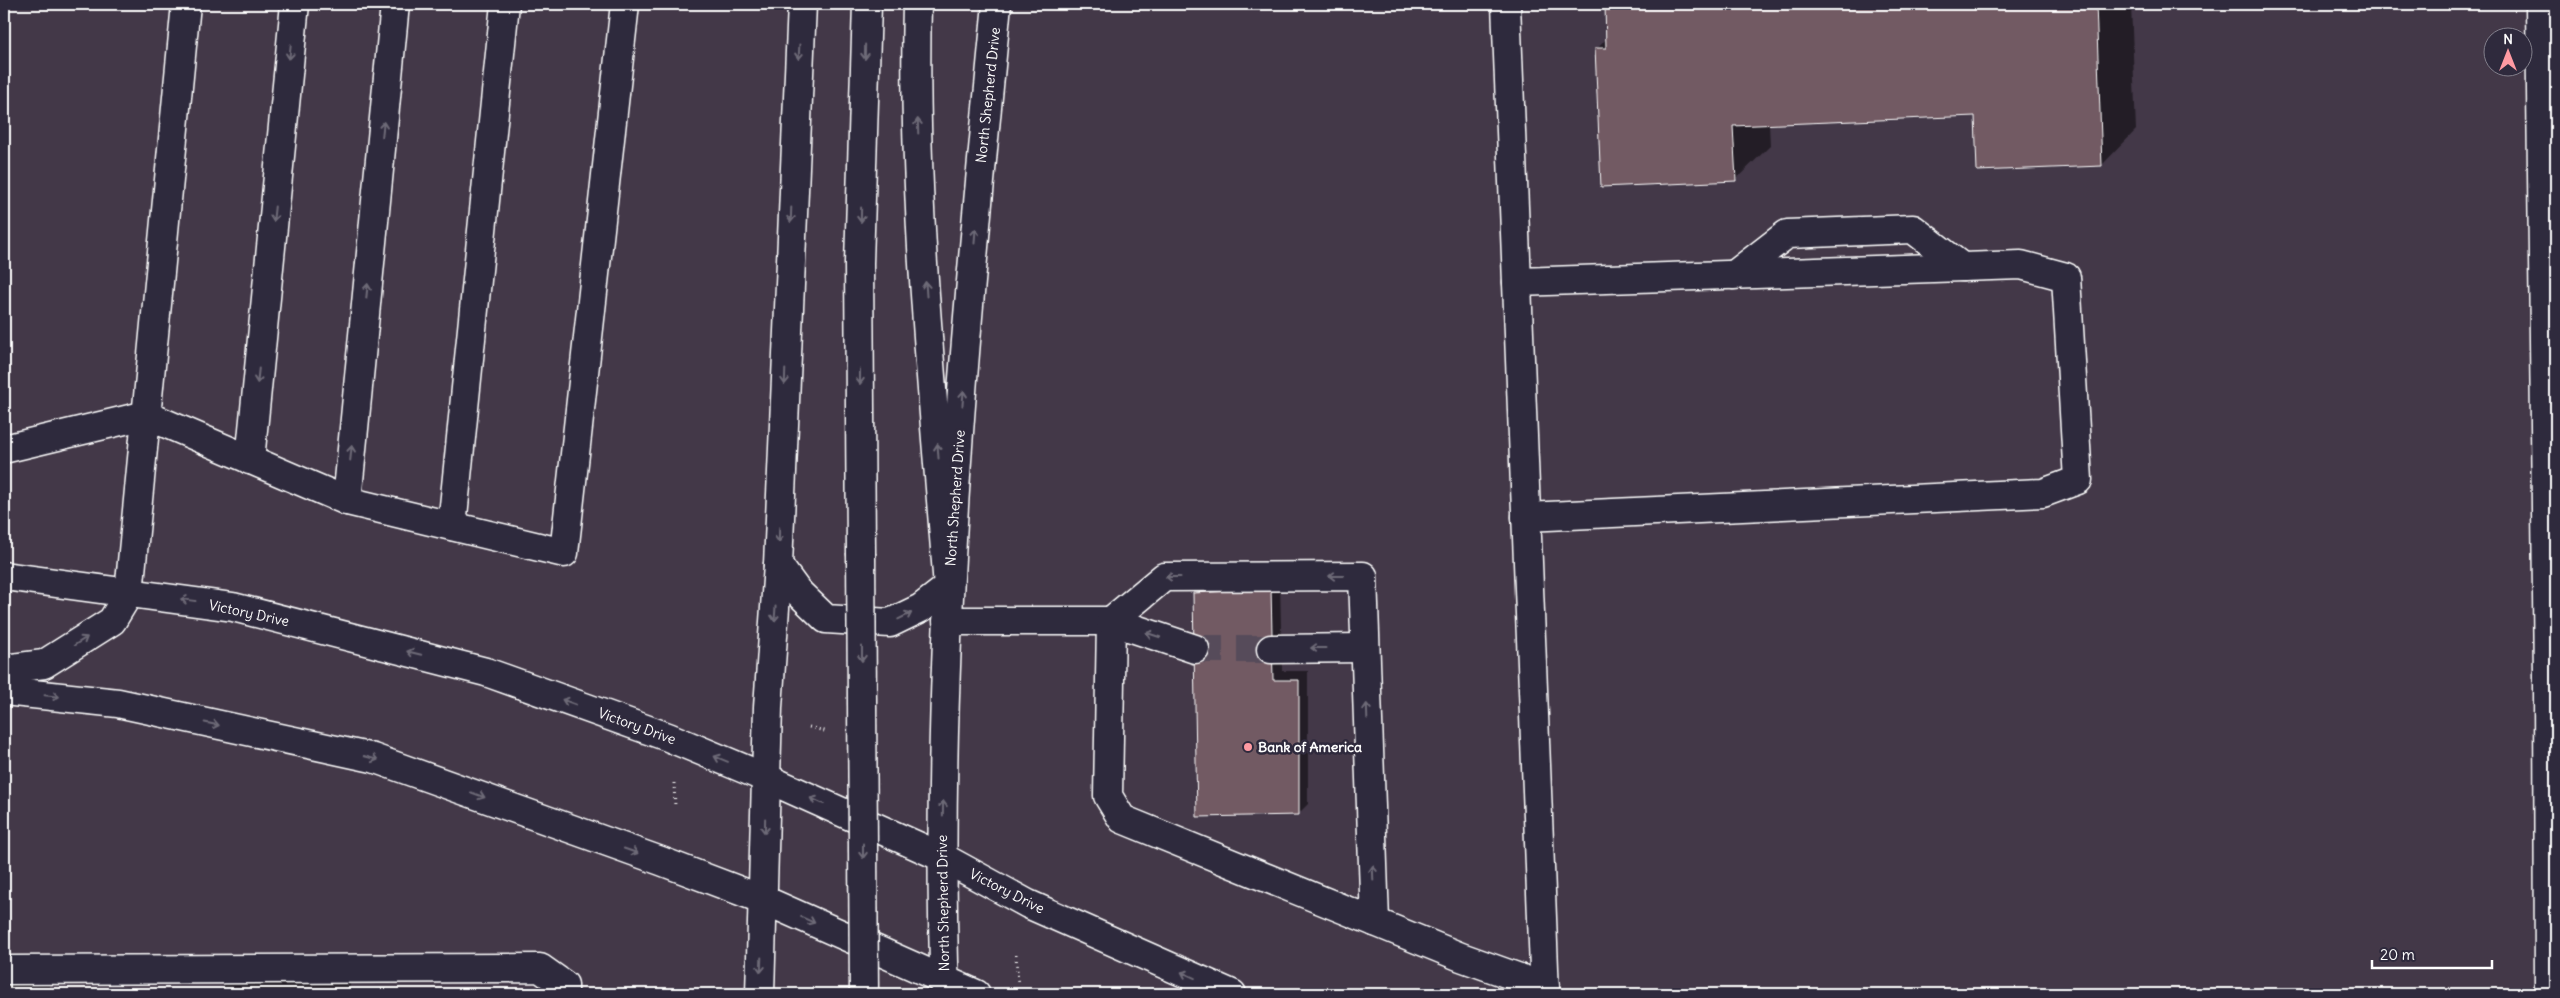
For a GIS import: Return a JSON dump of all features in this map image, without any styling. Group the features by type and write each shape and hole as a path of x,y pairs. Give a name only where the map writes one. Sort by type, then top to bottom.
{"main road":[{"path":"4,668 44,664 112,621 129,593 186,4"},
{"path":"250,460 295,4"},
{"path":"347,502 396,4"},
{"path":"452,526 505,4"},
{"path":"4,449 146,415 347,502 564,553 625,4"},
{"path":"760,994 768,707 778,565 802,4"},
{"path":"864,994 859,262 867,4"},
{"path":"778,565 797,591 826,619 890,623 921,608 948,587 921,226 916,58 917,4"},
{"name":"North Shepherd Drive","path":"944,987 942,857 948,587 980,172 997,4"},
{"path":"1375,922 1363,576 1164,577 1111,621 1108,796 1122,819 1375,922 1461,957 1545,991 1506,4"},
{"path":"2540,4 2550,292 2553,952 2549,994"},
{"path":"1734,274 1787,234 1913,229 1962,267"},
{"path":"1517,282 2020,265 2066,277 2078,480 2043,493 1526,517"},
{"name":"Victory Drive","path":"4,576 234,607 486,672 668,737 766,778 942,857 1028,904 1232,994"},
{"path":"948,621 1111,621 1195,648"},
{"path":"1271,648 1365,648"},
{"path":"4,691 118,703 373,758 676,866 764,900 944,987 976,994"},
{"path":"4,970 540,968 564,985 564,994"}],"path":[{"path":"674,783 675,807"},
{"path":"1016,955 1018,983"}],"building":[{"path":"1605,4 2096,4 2102,166 1977,171 1975,116 1733,126 1736,181 1601,187 1595,48 1606,48"},
{"name":"Bank of America","path":"1271,589 1273,680 1299,680 1299,815 1197,817 1193,593"}],"tunnel":[{"path":"1195,649 1271,649"}],"place":[{"name":"Bank of America","path":"1248,747"}]}
